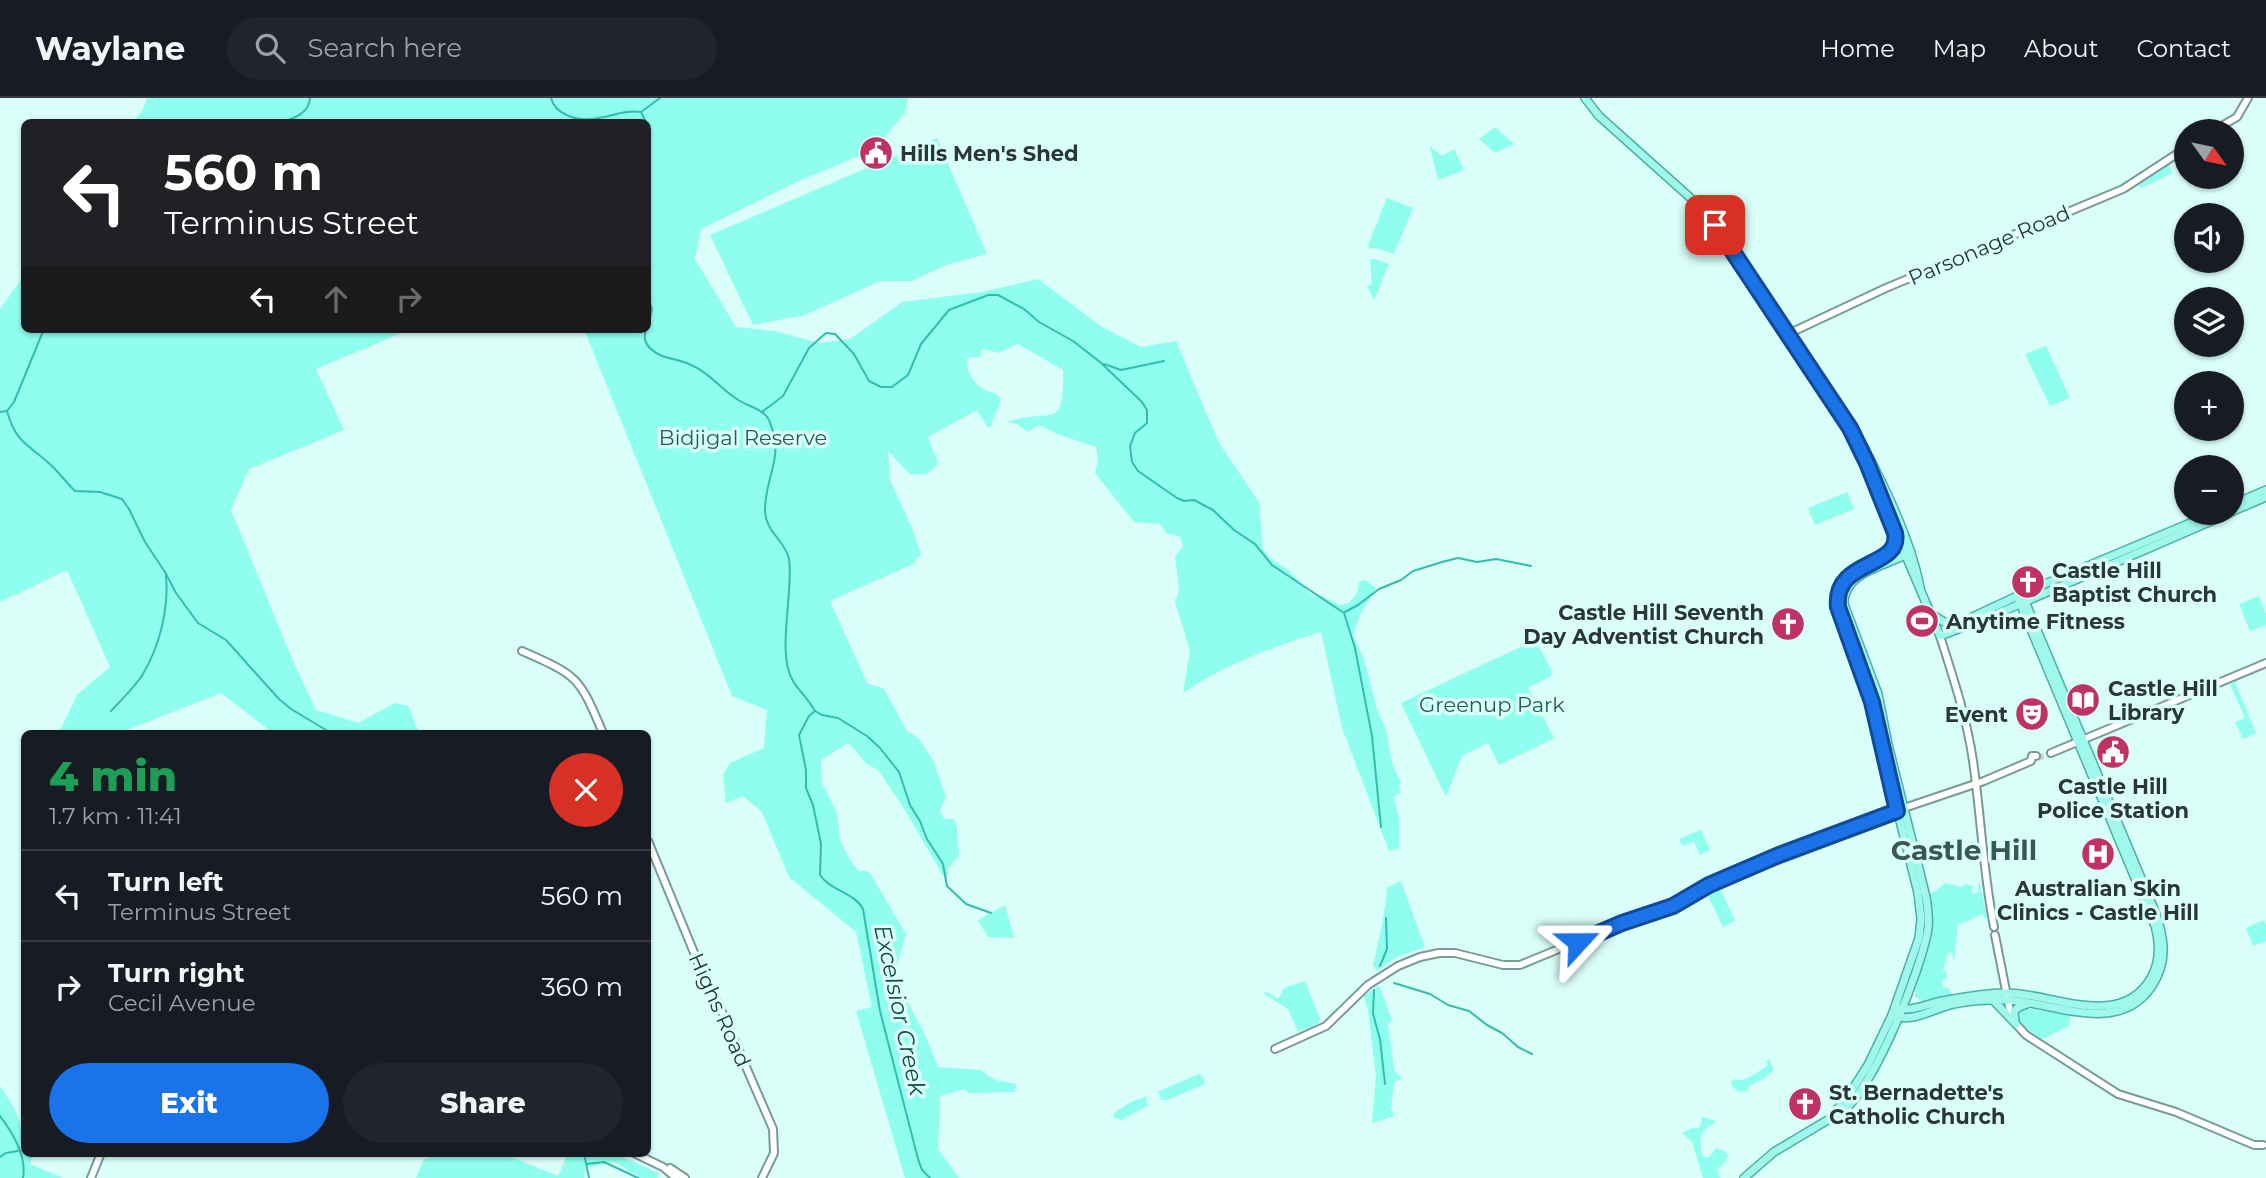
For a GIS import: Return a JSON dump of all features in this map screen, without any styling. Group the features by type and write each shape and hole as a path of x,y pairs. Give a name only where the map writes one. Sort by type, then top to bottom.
{"main road":[{"path":"1585,98 1609,126 1703,210 1724,236 1850,428 1895,533 1907,552"},
{"path":"1850,428 1859,438 1872,462 1939,634"},
{"path":"2244,499 2266,490"},
{"path":"2244,506 2266,497"},
{"path":"1939,634 2184,525"},
{"path":"1939,634 1961,622 2054,589 2201,525"},
{"path":"1744,1178 1774,1152 1841,1112 1859,1093 1897,1013 1928,927 1926,897 1920,885 1866,670 1844,607 1842,591 1850,574 1891,552 1896,544 1895,533"},
{"path":"2142,542 2157,544"},
{"path":"1864,566 1907,552"},
{"path":"1842,591 1858,576 1907,552"},
{"path":"1897,1013 1919,1016 1952,1004 2006,996 2095,1014 2113,1012 2134,1004 2144,996 2162,965 2164,941 2161,929 2080,741 2032,612 2038,599 2054,589"},
{"path":"2021,599 2036,625"},
{"path":"1897,1013 1940,1001 2006,996 2107,1007 2137,995 2156,967 2159,943 2155,926 2021,599"},
{"path":"1930,612 1944,622 1961,622"},
{"path":"1920,885 1921,929 1910,976 1914,999 1923,1005"},
{"path":"1993,1000 2015,1024"},
{"path":"2015,1024 2014,1011 2031,1003"}],"street":[{"path":"2234,119 2248,98"},
{"name":"Parsonage Road","path":"1788,334 1886,289 2112,194 2174,156"},
{"path":"1939,634 1963,716 1976,783 1994,931 2006,996 2015,1024 2032,1039 2118,1094 2176,1112 2254,1145 2265,1146"},
{"path":"522,652 561,668 578,682 587,695 602,730"},
{"path":"2050,753 2266,663"},
{"path":"1275,1049 1326,1026 1368,985 1398,965 1446,952 1469,955 1503,965 1520,965 1622,923 1673,906 1709,885 1787,851 2034,760"},
{"name":"Highs Road","path":"651,848 705,980 723,1014 773,1129 774,1153 762,1178"},
{"path":"91,1178 99,1157"},
{"path":"642,1157 663,1167 676,1178"},
{"path":"651,1157 685,1178"}],"green space":[{"name":"Bidjigal Reserve","path":"147,98 908,98 905,113 874,150 801,180 701,229 695,259 736,327 775,331 819,343 850,339 902,302 982,292 1038,279 1102,327 1141,347 1176,341 1219,443 1259,502 1263,549 1271,559 1287,569 1314,597 1317,594 1340,605 1349,603 1357,593 1359,582 1365,580 1376,588 1360,615 1353,636 1365,663 1393,764 1401,781 1401,792 1394,796 1399,819 1399,848 1389,851 1342,728 1321,632 1250,657 1183,693 1190,650 1175,602 1179,591 1175,556 1183,547 1180,537 1166,533 1160,524 1134,522 1095,473 1098,460 1096,447 1039,425 1028,432 1017,424 1008,422 1057,411 1063,390 1063,370 1018,344 998,353 982,349 980,358 968,357 968,370 974,381 1001,399 991,426 988,428 977,410 928,437 938,462 933,470 927,473 910,474 888,451 890,480 921,554 913,564 830,601 867,683 884,689 907,731 918,738 933,760 946,797 940,811 944,819 954,819 959,856 948,868 945,879 878,770 867,764 848,743 821,760 822,783 837,813 840,840 859,871 870,873 906,934 894,976 927,1039 938,1067 980,1070 995,1080 1016,1084 1015,1092 969,1093 964,1089 940,1096 938,1149 959,1178 905,1178 856,1011 872,1007 856,932 789,877 762,812 743,796 726,803 723,775 730,763 764,748 767,710 732,696 586,333 651,333 651,119 136,119"},
{"path":"1495,127 1514,144 1495,153 1479,139"},
{"path":"937,138 987,254 946,265 912,281 880,281 805,315 753,325 710,235"},
{"path":"1430,146 1442,156 1454,149 1464,170 1438,180"},
{"path":"2168,163 2173,173 2141,188 2138,184"},
{"path":"1387,198 1413,208 1394,254 1369,248 1368,245"},
{"path":"1370,259 1389,264 1374,300 1367,286 1372,284"},
{"path":"21,280 21,333 402,333 316,369 344,430 249,469 231,510 316,710 358,723 395,703 408,706 418,730 269,730 221,693 127,730 60,730 77,695 110,667 67,570 0,602 0,309"},
{"path":"2046,346 2070,398 2050,406 2025,354"},
{"path":"1847,492 1854,509 1815,525 1808,508"},
{"path":"2259,596 2266,614 2266,625 2250,631 2239,604"},
{"name":"Greenup Park","path":"1533,641 1551,669 1551,676 1528,688 1554,738 1499,765 1488,743 1462,756 1446,797 1401,703"},
{"path":"2235,682 2256,733 2243,739 2235,722 2245,718 2230,684"},
{"path":"1701,830 1710,850 1700,855 1694,842 1683,846 1679,839"},
{"path":"1401,881 1425,947 1397,957 1377,971 1373,965 1387,888"},
{"path":"1945,883 1962,887 1964,884 1973,886 1972,893 1979,892 1980,883 1987,918 1984,918 1983,914 1958,925 1954,963 1952,952 1948,953 1943,971 1946,971 1947,978 1942,981 1943,987 1950,989 1951,996 1922,1001 1915,997 1915,992 1923,963 1929,899 1930,895"},
{"path":"1720,888 1735,921 1723,927 1707,894"},
{"path":"1005,905 1014,938 988,937 978,920"},
{"path":"2264,920 2266,941 2253,946 2246,928"},
{"path":"1305,981 1320,1019 1318,1024 1298,1032 1288,1009 1264,994 1266,991 1278,999 1284,988"},
{"path":"1379,985 1392,1020 1388,1024 1394,1070 1402,1079 1394,1082 1391,1109 1394,1116 1372,1123 1376,1077 1364,996"},
{"path":"2023,1008 2071,1015 2069,1026 2042,1039 2020,1021 2017,1012"},
{"path":"1769,1059 1774,1070 1749,1086 1747,1091 1738,1092 1731,1084 1733,1079 1743,1080 1756,1073 1768,1065 1766,1061"},
{"path":"1199,1074 1205,1084 1161,1100 1157,1092"},
{"path":"0,1086 21,1127 21,1157 33,1157 30,1164 63,1178 0,1178"},
{"path":"1147,1096 1146,1102 1149,1105 1121,1120 1114,1117 1114,1113 1131,1102"},
{"path":"1701,1118 1715,1121 1702,1133 1703,1157 1709,1157 1716,1148 1725,1151 1728,1156 1724,1164 1717,1169 1720,1178 1703,1178 1692,1142 1682,1133 1699,1128"},
{"path":"511,1157 558,1176 566,1157 622,1157 659,1173 657,1178 641,1178 614,1162 585,1168 584,1178 416,1178 424,1159"}],"waterway":[{"path":"291,119 307,108 310,98"},
{"name":"Excelsior Creek","path":"551,98 553,104 562,112 579,119"},
{"path":"641,112 660,98"},
{"name":"Excelsior Creek","path":"592,119 635,111 641,112 644,119"},
{"name":"Excelsior Creek","path":"579,119 592,119"},
{"path":"762,412 783,396 809,348 826,333 835,334 854,354 869,381 881,387 892,387 908,375 921,344 949,310 988,295 998,295 1024,309 1039,322 1073,341 1100,362 1147,410 1147,423 1135,433 1130,446 1132,462 1138,471 1177,498 1184,501 1194,500 1213,510 1234,530 1255,544 1272,565 1344,613 1355,648 1372,736 1381,827"},
{"name":"Excelsior Creek","path":"651,306 651,314"},
{"path":"0,412 7,411 14,402 42,333"},
{"name":"Excelsior Creek","path":"646,333 648,346 654,352 697,368 733,397 762,412 770,422 774,435 775,458 765,512 769,525 789,559 786,639 788,669 793,681 815,711 809,716 799,735 806,770 806,788 813,805 821,844 820,875 830,885 854,899 863,909 880,1011 918,1159 922,1170 930,1178"},
{"path":"1104,364 1121,370 1164,361"},
{"path":"7,411 24,443 52,466 75,491 100,492 122,499 176,593 198,623 226,640 279,699 326,730"},
{"path":"1345,612 1379,589 1401,580 1413,571 1458,558 1477,562 1496,559 1531,566"},
{"path":"111,711 140,679 154,651 165,614 166,575"},
{"path":"815,711 838,718 867,736 880,748 899,772 910,805 943,864 947,886 966,904 991,913"},
{"path":"1380,966 1387,949 1386,918"},
{"path":"1394,983 1430,994 1448,1005 1469,1011 1518,1047 1532,1054"},
{"path":"1374,990 1373,1014 1380,1039 1385,1084"},
{"path":"0,1116 21,1153"},
{"path":"0,1157 18,1151"},
{"path":"22,1157 23,1178"},
{"path":"585,1157 589,1178"},
{"path":"587,1164 604,1162 638,1178"}],"tunnel":[{"path":"2038,758 2051,753"}],"place":[{"name":"Hills Men's Shed","path":"876,153"},
{"name":"Castle Hill Baptist Church","path":"2028,582"},
{"name":"Anytime Fitness","path":"1922,621"},
{"name":"Castle Hill Seventh Day Adventist Church","path":"1788,624"},
{"name":"Castle Hill Library","path":"2083,700"},
{"name":"Event","path":"2032,714"},
{"name":"Castle Hill Police Station","path":"2113,752"},
{"name":"Australian Skin Clinics - Castle Hill","path":"2098,854"},
{"name":"St. Bernadette's Catholic Church","path":"1805,1104"}],"district":[{"name":"Castle Hill","path":"1964,850"}],"route":[{"path":"1578,942 1622,923 1673,906 1694,892 1795,848 1897,811 1872,702 1838,607 1840,587 1846,579 1856,570 1891,552 1896,544 1895,533 1850,428 1715,225"}]}
